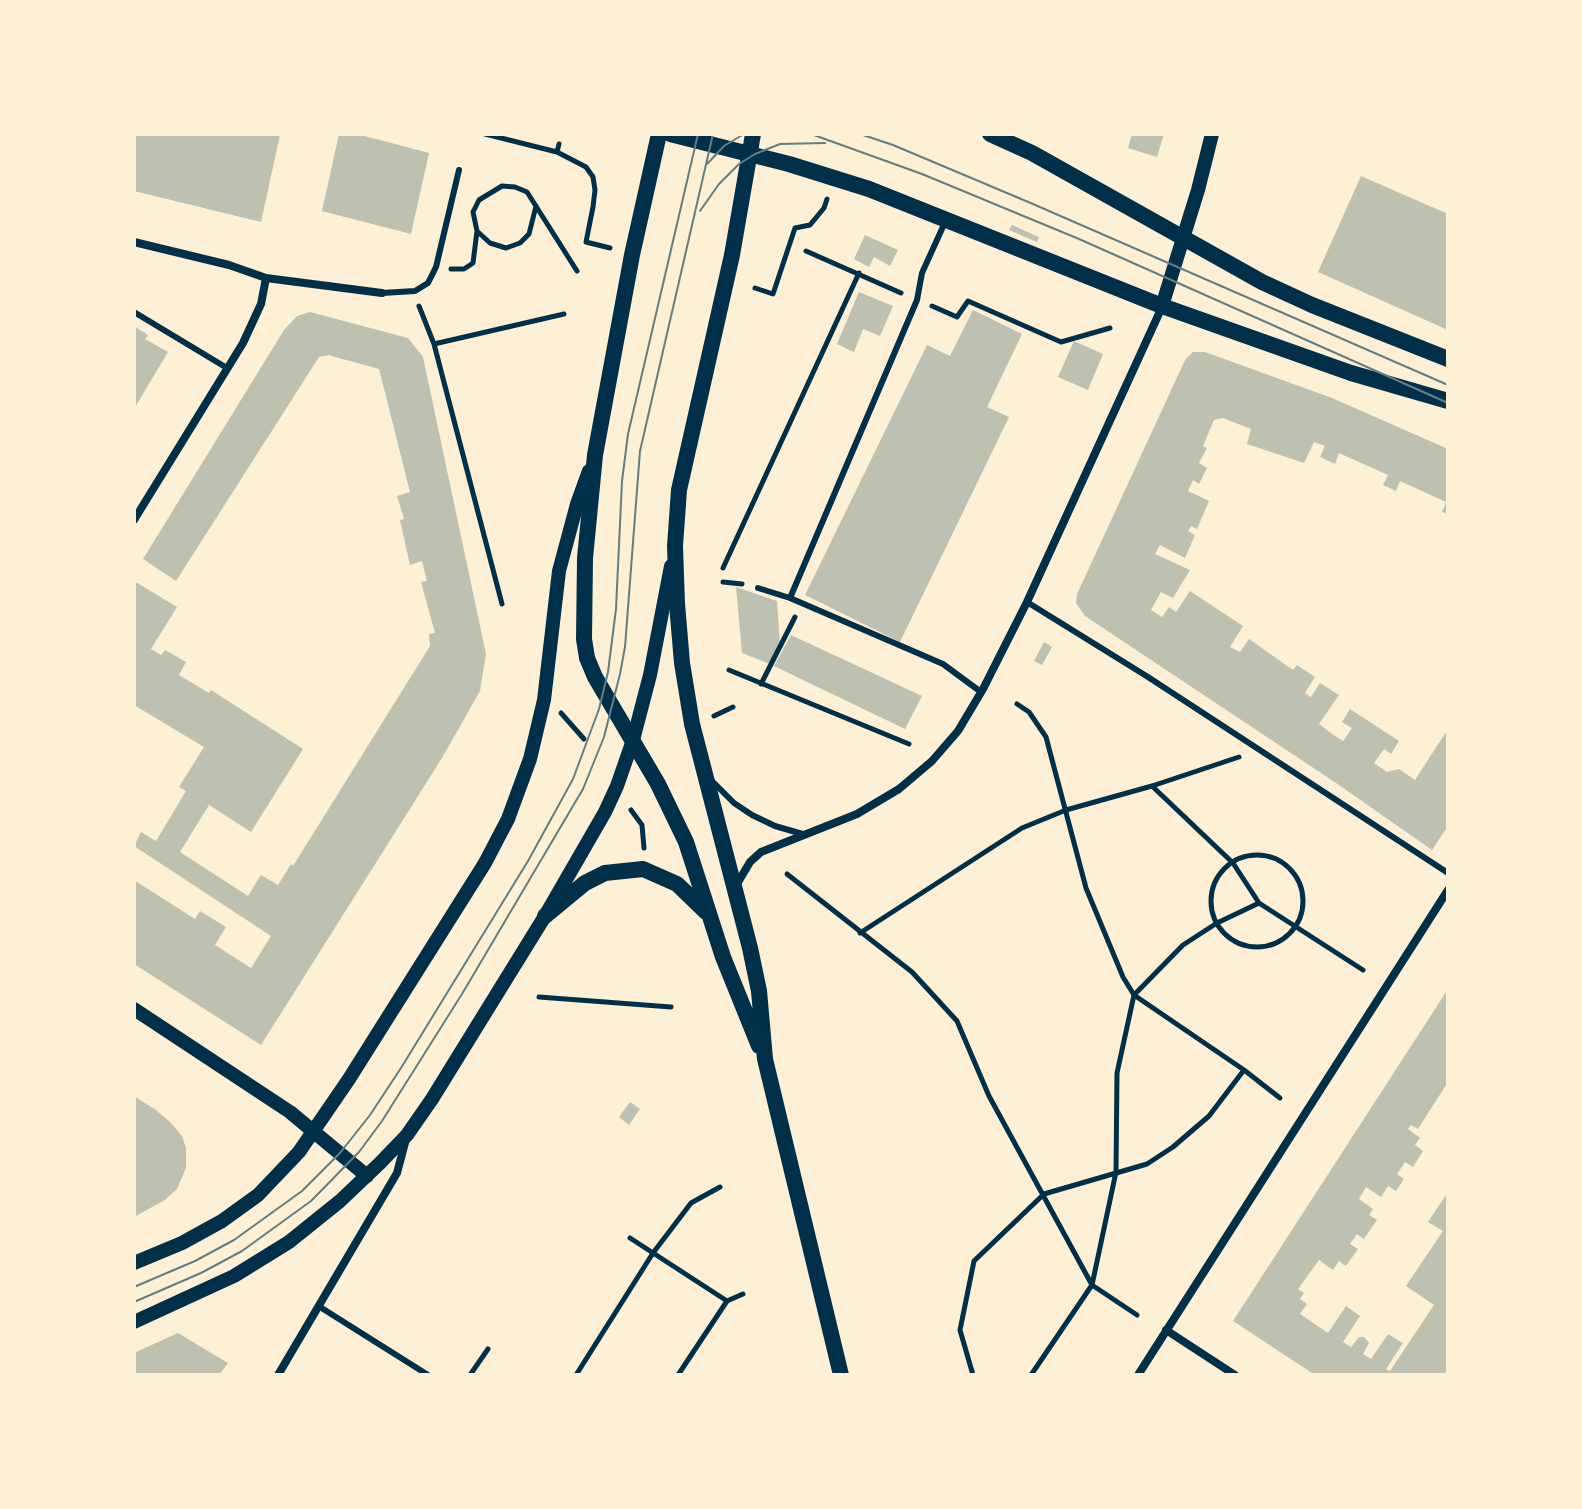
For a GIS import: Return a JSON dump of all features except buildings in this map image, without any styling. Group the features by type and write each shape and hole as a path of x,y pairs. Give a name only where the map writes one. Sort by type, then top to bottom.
{"main road":[{"path":"659,134 632,255 595,455 585,558 584,639 587,658 595,677 633,740 686,842 728,969 765,1059"},
{"path":"670,134 749,153 869,189 1162,306 1351,373 1448,401"},
{"path":"753,134 732,255 679,490 675,546 677,604 684,678 759,991 765,1059 841,1375"},
{"path":"990,134 1032,153 1242,272 1312,305 1448,359"},
{"path":"545,916 585,883 605,873 643,869 677,884 710,916"}],"street":[{"path":"734,889 742,873 761,852 857,814 899,789 932,761 958,731 1027,602 1162,306 1184,240 1212,134"},
{"path":"134,242 229,265 266,278 382,293"},
{"path":"134,520 243,343 261,304 266,278"},
{"path":"134,1263 182,1243 222,1221 258,1195 315,1132 485,863 513,808 530,759 544,700 554,606 564,549 595,455"},
{"path":"134,1322 272,1255 321,1217 407,1135 454,1067 605,812 633,740 657,644 675,546"},
{"path":"1138,1375 1445,902 1448,890"},
{"path":"134,1009 240,1078 315,1132 367,1176"},
{"path":"278,1375 397,1173 407,1135"},
{"path":"1166,1330 1235,1375"}],"lane":[{"path":"382,293 415,291 428,283 436,267 459,170"},
{"path":"790,598 917,300 922,273 946,219"},
{"path":"134,312 227,368"},
{"path":"758,588 790,598 943,664 981,692"},
{"path":"1027,602 1148,677 1448,873"},
{"path":"705,773 734,803 752,815 806,835"},
{"path":"320,1307 428,1375"}],"path":[{"path":"485,134 557,152 586,167 593,177 594,199 586,242 610,248"},
{"path":"557,152 559,144"},
{"path":"436,267 464,269 473,263 477,231 473,212 479,200 502,186 527,192 577,271"},
{"path":"755,288 773,294 795,228 810,225 828,198"},
{"path":"477,231 490,243 506,248 520,243 529,234 536,205"},
{"path":"806,251 957,317 968,301 1061,342 1110,328"},
{"path":"723,568 859,273"},
{"path":"415,291 434,344 502,604"},
{"path":"434,344 564,314"},
{"path":"761,684 802,604"},
{"path":"729,670 909,744"},
{"path":"1017,704 1029,712 1046,737 1086,888 1123,977 1134,995 1280,1098"},
{"path":"710,718 733,707"},
{"path":"558,710 584,739"},
{"path":"860,933 1022,828 1066,810 1239,757"},
{"path":"1152,786 1233,863 1259,903 1363,970"},
{"path":"630,809 642,825 644,855"},
{"path":"1253,855 1271,856 1291,869 1303,893 1302,911 1295,927 1286,937 1262,946 1246,945 1235,941 1217,923 1212,911 1214,884 1223,869 1233,863 1253,855"},
{"path":"787,874 912,972 957,1021 989,1096 1092,1285 1137,1315"},
{"path":"1031,1375 1092,1285 1116,1172 1117,1073 1134,995 1183,945 1217,923 1259,903"},
{"path":"539,997 671,1007"},
{"path":"973,1375 960,1330 974,1261 1044,1194 1147,1164 1173,1147 1209,1116 1244,1070"},
{"path":"576,1375 653,1253 691,1203 720,1187"},
{"path":"630,1238 727,1301"},
{"path":"678,1375 727,1301 743,1294"},
{"path":"470,1375 488,1349"}],"tram line":[{"path":"134,1287 195,1261 234,1240 302,1191 340,1153 401,1068 528,861 573,779 599,709 608,672 616,609 622,481 628,434 698,134"},
{"path":"134,1302 242,1251 311,1201 359,1152 462,994 583,789 604,737 620,674 625,647 640,451 713,134"},
{"path":"707,164 724,146 744,134"},
{"path":"811,134 922,174 1079,239 1448,403"},
{"path":"860,134 1033,204 1448,385"},
{"path":"700,211 719,184 739,164 755,154 780,144 825,143"}]}
